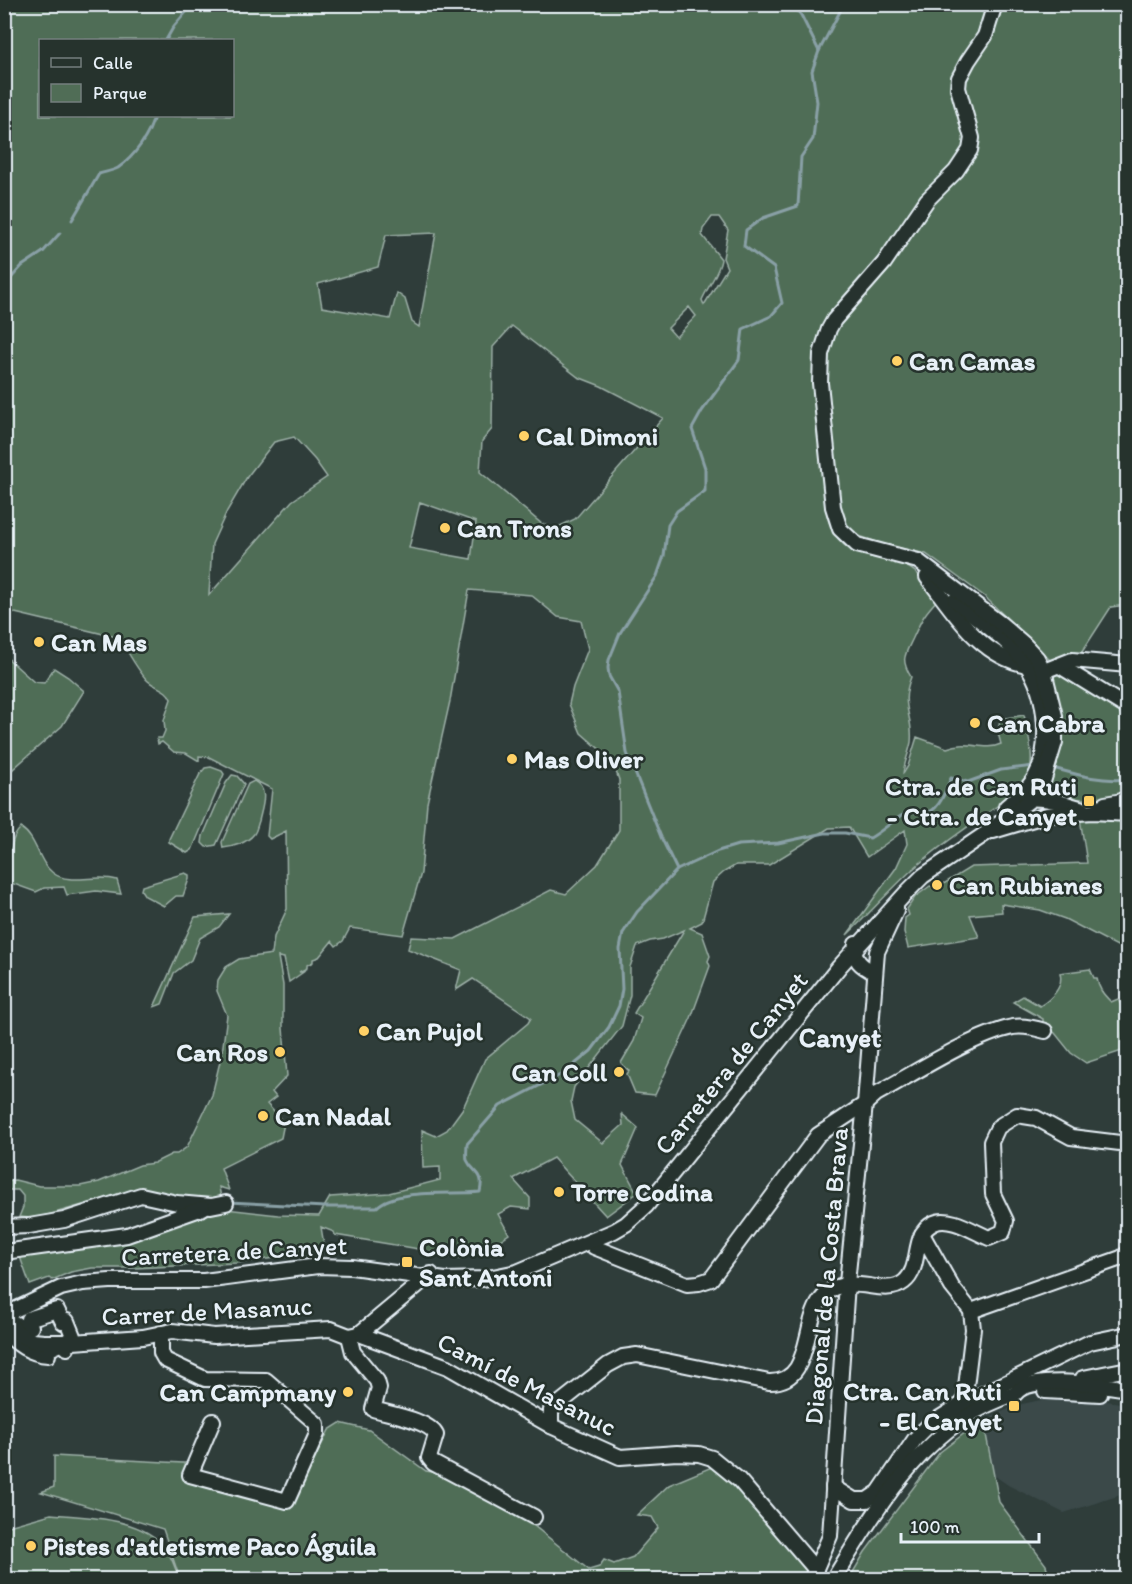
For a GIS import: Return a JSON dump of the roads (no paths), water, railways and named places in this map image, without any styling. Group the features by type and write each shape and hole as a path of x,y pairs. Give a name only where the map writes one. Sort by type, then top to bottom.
{"street":[{"path":"981,832 1038,781 1050,743 1055,716 1044,671 1037,658 1024,644 918,561 857,545 840,529 835,518 820,383 821,354 834,320 884,263 927,200 956,171 970,150 972,138 958,88 959,78 985,36 994,14 995,4"},
{"path":"899,556 998,636 1027,665 1036,682 1050,743"},
{"path":"927,577 975,637 1005,659 1027,665"},
{"path":"966,597 994,626 998,636"},
{"path":"988,648 998,636"},
{"path":"998,636 1008,638 1044,671"},
{"path":"1044,671 1072,660 1088,660 1112,665 1128,664"},
{"path":"1060,666 1128,708"},
{"path":"1038,781 1062,802"},
{"name":"Carretera de Canyet","path":"4,1305 73,1279 115,1273 214,1271 321,1257 470,1274 488,1272 523,1263 613,1222 642,1201 844,948 933,859 981,832 1031,799 1038,781"},
{"path":"1053,814 1036,811 1031,806 1031,799 1062,802 1093,812"},
{"path":"1093,812 1105,804 1128,800"},
{"path":"981,832 1053,814 1093,812 1128,814"},
{"name":"Carretera de Canyet","path":"6,1322 61,1288 101,1281 216,1280 318,1266 352,1267 463,1281 502,1276 591,1241 626,1224 646,1206 855,949 912,887 981,832"},
{"name":"Diagonal de la Costa Brava","path":"814,1575 830,1536 847,1283 865,1104 868,970 895,911 912,887"},
{"path":"868,970 854,955 855,949 857,941 880,912"},
{"path":"812,989 844,954 862,946 877,952"},
{"path":"834,973 868,970"},
{"path":"591,1241 594,1247 687,1284 711,1279 818,1135 865,1104 876,1094 989,1035 1015,1027 1030,1027 1046,1031"},
{"path":"551,1426 550,1410 608,1365 623,1357 636,1355 769,1382 779,1382 790,1377 798,1368 819,1302 828,1293 847,1283 892,1287 904,1282 915,1264 917,1245 922,1234 933,1223 946,1220 989,1238 1003,1232 1006,1221 993,1194 991,1142 998,1127 1017,1115 1036,1118 1071,1137 1128,1144"},
{"path":"4,1227 29,1226 64,1220 141,1195 177,1203 211,1206"},
{"path":"591,1241 595,1235 623,1220 638,1208 642,1201"},
{"path":"4,1252 127,1235 225,1203"},
{"path":"922,1234 952,1287 971,1311 973,1329 964,1403"},
{"path":"555,1250 583,1240 591,1241"},
{"path":"971,1311 1121,1258 1128,1253"},
{"path":"470,1274 462,1277 431,1274 354,1335 354,1352 377,1381 379,1388 373,1409 410,1419 432,1428 436,1436 429,1458 433,1463 534,1516"},
{"path":"39,1291 12,1306 6,1322 16,1324 25,1330 32,1327 28,1318 57,1310 63,1322 67,1321 73,1336 66,1342"},
{"name":"Carrer de Masanuc","path":"6,1322 22,1336 33,1341 66,1342 143,1337 172,1331 214,1336 331,1329 354,1335"},
{"path":"161,1333 161,1353 165,1360 205,1379 266,1380 316,1424 317,1434 287,1501 190,1475 213,1421"},
{"path":"833,1487 860,1501 874,1496 915,1439 930,1424 964,1403 1090,1342 1128,1334"},
{"name":"Camí de Masanuc","path":"354,1335 448,1367 551,1426 620,1457 677,1453 699,1454 712,1458 739,1480 814,1575"},
{"path":"1015,1395 1018,1390 1128,1369"},
{"path":"1065,1381 1125,1389"},
{"path":"833,1580 889,1495 926,1448 960,1419 1015,1395 1066,1387 1125,1389"}],"waterway":[{"path":"167,39 174,26 193,4"},
{"path":"792,4 801,15 819,51"},
{"path":"677,870 627,753 618,692 609,676 609,660 620,633 657,576 664,556 668,525 677,511 705,491 705,468 692,429 702,411 739,360 743,329 771,316 782,303 774,268 744,246 746,230 763,218 798,206 801,157 813,139 817,102 812,71 819,51 844,4"},
{"path":"72,220 99,174 118,168 135,152 149,131 154,117"},
{"path":"4,286 22,266 43,252 60,233"},
{"path":"229,1202 377,1207 397,1197 480,1192 480,1176 469,1165 467,1144 500,1106 564,1073 591,1051 609,1027 619,1006 622,989 620,949 623,933 637,912 677,870 718,851 738,845 778,843 825,833 845,833 870,838 905,814 933,810 941,800 951,778 968,782 1001,770 1034,766"},
{"path":"1053,768 1099,779 1128,779"}],"place":[{"name":"Can Camas","path":"897,361"},
{"name":"Cal Dimoni","path":"524,436"},
{"name":"Can Trons","path":"445,528"},
{"name":"Can Mas","path":"39,642"},
{"name":"Can Cabra","path":"975,723"},
{"name":"Mas Oliver","path":"512,759"},
{"name":"Ctra. de Can Ruti - Ctra. de Canyet","path":"1089,801"},
{"name":"Can Rubianes","path":"937,885"},
{"name":"Can Pujol","path":"364,1031"},
{"name":"Can Ros","path":"280,1052"},
{"name":"Can Coll","path":"619,1072"},
{"name":"Can Nadal","path":"263,1116"},
{"name":"Torre Codina","path":"559,1192"},
{"name":"Colònia Sant Antoni","path":"407,1262"},
{"name":"Can Campmany","path":"348,1392"},
{"name":"Ctra. Can Ruti - El Canyet","path":"1014,1406"},
{"name":"Pistes d'atletisme Paco Águila","path":"31,1546"}],"district":[{"name":"Canyet","path":"840,1037"}]}
